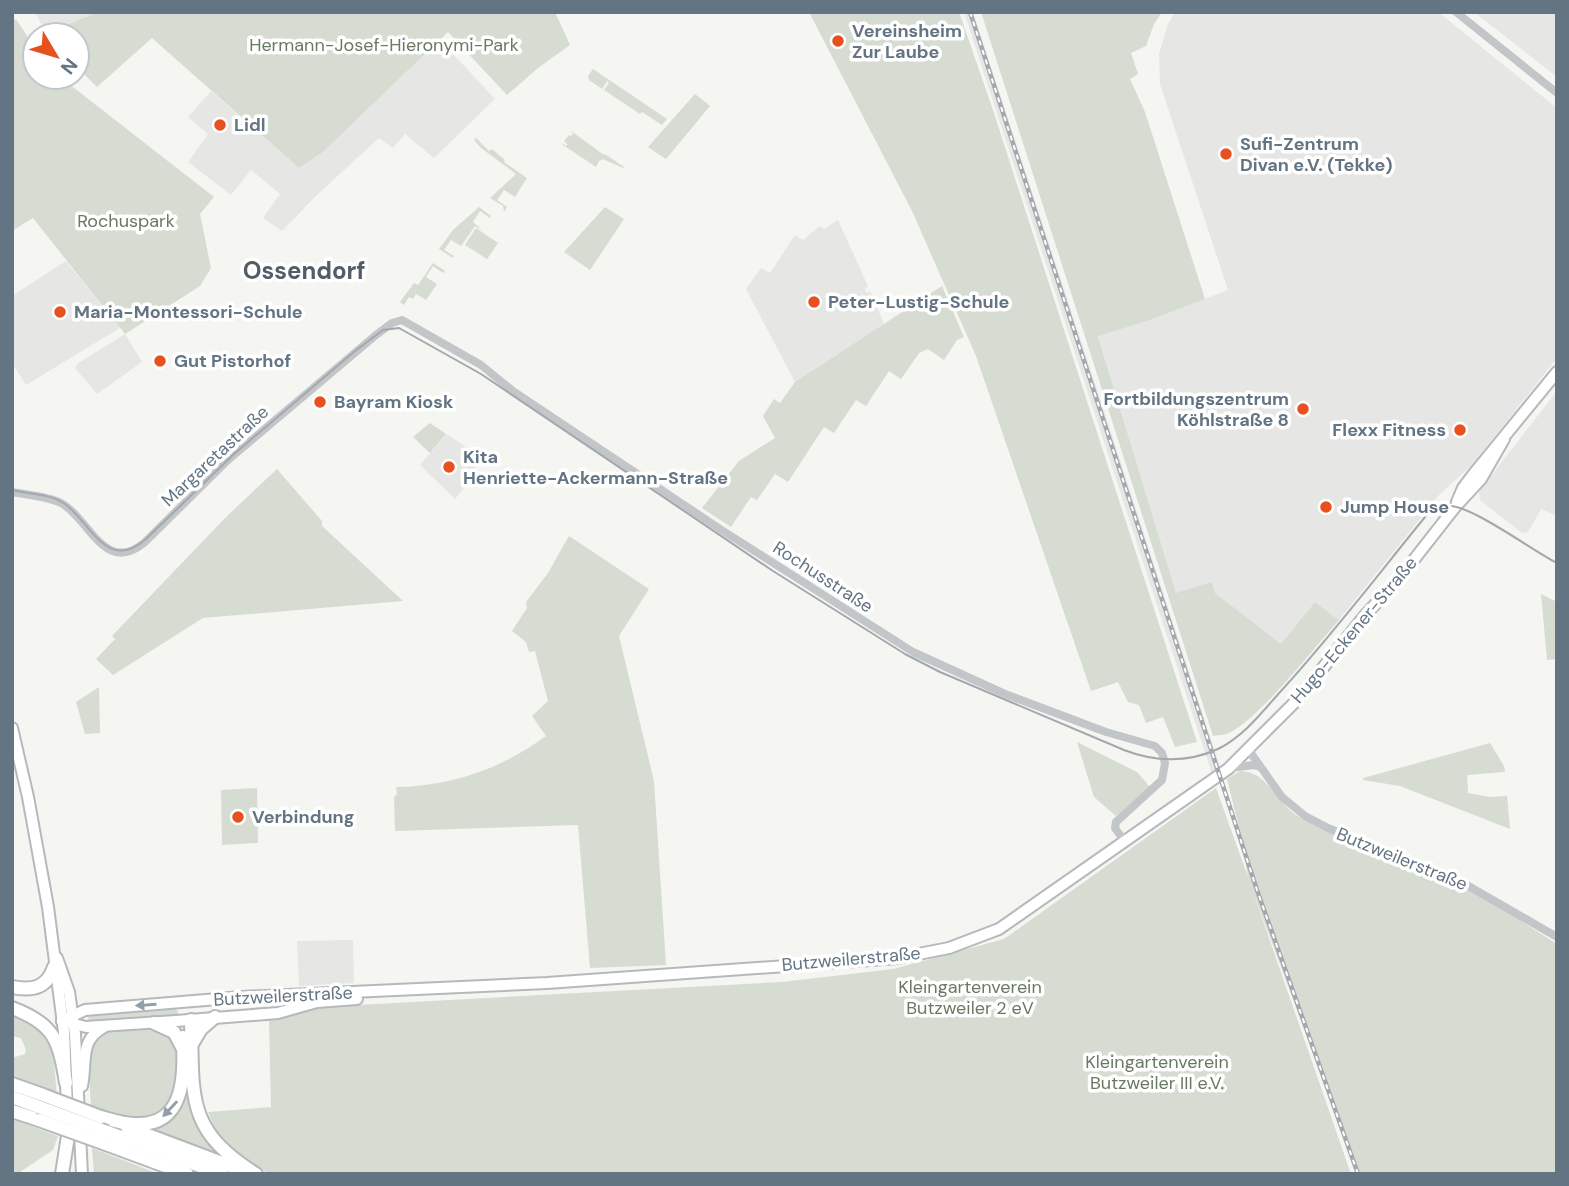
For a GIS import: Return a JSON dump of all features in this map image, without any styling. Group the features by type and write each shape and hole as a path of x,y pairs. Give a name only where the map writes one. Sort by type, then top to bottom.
{"highway":[{"path":"12,988 38,988 47,981 54,967"},
{"path":"12,1008 39,1020 55,1037 66,1083"},
{"path":"187,1014 188,1048 196,1103 204,1125 224,1151 257,1174"},
{"path":"12,1097 41,1101 138,1124 154,1121 166,1114 177,1101 182,1091 188,1048 201,1029 215,1017"},
{"path":"154,1023 174,1032 188,1048"},
{"path":"12,1084 107,1138 174,1171 187,1174"},
{"path":"12,1111 38,1121 107,1138 222,1174"},
{"path":"102,1117 251,1174"},
{"path":"62,1174 68,1136"}],"main road":[{"name":"Hugo-Eckener-Straße","path":"1248,749 1305,690 1367,613 1398,580 1480,479 1504,439 1557,372"},
{"path":"12,728 41,863 54,967 69,1020 82,1174"},
{"name":"Butzweilerstraße","path":"69,1020 86,1027 154,1023 242,997 547,983 898,958 949,948 999,929 1228,769 1248,749"},
{"path":"54,952 69,992 66,1083 68,1136"},
{"name":"Butzweilerstraße","path":"69,1020 85,1010 215,1017 278,1013 317,1002 440,994 547,983"},
{"path":"69,992 85,1010"},
{"path":"78,1102 84,1077 86,1046 91,1037 106,1026"}],"street":[{"path":"1456,12 1557,93"},
{"name":"Margaretastraße","path":"12,492 53,501 70,510 107,549 119,553 133,551 145,543 228,460 396,321"},
{"name":"Rochusstraße","path":"396,321 405,321 481,365 513,391 723,531 913,652 1006,694 1105,732 1155,746 1164,758 1165,772 1159,784 1116,822 1115,828 1125,842"},
{"name":"Butzweilerstraße","path":"1248,749 1282,797 1305,816 1465,884 1557,937"},
{"path":"1228,769 1245,765 1260,767"},
{"path":"68,1136 69,1174"}],"shaded area":[{"path":"35,12 98,12 76,21 40,21"},
{"path":"964,12 973,12 1221,770 1212,774"},
{"path":"1175,12 1438,12 1557,108 1557,358 1471,466 1440,494 1339,620 1315,602 1281,645 1215,593 1176,594 1098,335 1150,320 1228,290 1160,84 1159,54 1168,24"},
{"path":"1474,12 1557,12 1557,77"},
{"path":"440,40 495,99 434,158 405,134 393,148 379,138 282,231 263,218 280,194 251,170 231,195 188,162 208,134 188,117 211,91 299,168 323,152"},
{"name":"Peter-Lustig-Schule","path":"838,220 868,286 865,289 867,293 870,291 884,324 795,382 746,289 761,268 770,273 795,235 803,240 820,226 824,229"},
{"name":"Maria-Montessori-Schule","path":"66,261 120,328 26,385 12,363 12,296"},
{"path":"125,334 142,362 97,394 75,368 77,364"},
{"path":"1557,391 1557,516 1541,509 1528,532 1522,533 1480,500 1479,491"},
{"name":"Kita Henriette-Ackermann-Straße","path":"447,434 479,456 473,463 478,471 455,499 420,465"},
{"path":"353,940 354,983 299,986 297,941"}],"green space":[{"name":"Hermann-Josef-Hieronymi-Park","path":"98,12 555,12 570,45 507,95 448,32 323,152 299,168 152,38 97,87 91,81 91,21 76,21"},
{"path":"809,12 959,12 1197,742 1175,747 1163,717 1146,723 1139,705 1128,702 1118,682 1091,691 976,356 912,211"},
{"path":"981,12 1162,12 1154,24 1146,46 1131,53 1138,74 1130,79 1145,112 1205,299 1098,336 1176,593 1212,582 1215,593 1281,644 1315,602 1339,620 1270,699 1241,726 1227,734 1213,736"},
{"name":"Rochuspark","path":"16,19 21,27 21,91 78,91 214,197 200,214 211,268 200,286 125,334 33,218 12,231 12,21"},
{"path":"593,69 667,119 662,125 642,112 640,114 604,90 609,83 607,81 602,89 589,80 588,76"},
{"path":"695,94 710,106 666,159 648,147"},
{"path":"571,131 624,167 603,159 596,167 560,143 567,146 564,141 573,134"},
{"path":"476,138 489,151 492,149 504,162 527,178 515,197 504,190 497,200 507,207 504,212 503,206 490,198 516,174 481,148 474,140"},
{"path":"479,207 491,216 490,218 480,211 473,222 482,230 475,226 461,246 451,240 444,250 454,256 453,258 439,249 453,230"},
{"path":"605,207 624,219 590,270 564,252"},
{"path":"476,228 498,243 487,259 465,245"},
{"path":"433,263 445,271 443,273 433,266 426,277 437,284 426,300 416,294 413,299 409,297 404,305 400,302 414,283 418,285"},
{"path":"942,286 964,337 957,340 944,360 928,349 919,353 901,379 889,371 866,406 856,400 834,433 824,427 788,482 775,474 757,500 751,497 731,527 702,508 739,461 775,438 763,416 774,399 780,403 795,382"},
{"path":"430,423 446,434 430,453 413,437"},
{"path":"277,469 322,521 322,526 403,601 203,618 113,675 96,659 115,639 112,636 227,516"},
{"path":"569,536 649,589 619,636 654,781 666,965 590,968 578,825 395,831 396,787 437,783 475,774 511,758 546,736 532,716 548,701 535,651 529,652 526,642 512,631 527,608 526,602 548,573"},
{"path":"1541,594 1557,602 1557,659 1547,660"},
{"path":"99,687 100,733 85,734 76,702"},
{"path":"1077,742 1137,772 1150,787 1116,816 1094,797"},
{"path":"1490,743 1505,772 1467,775 1468,793 1490,797 1507,796 1510,829 1400,786 1363,780 1363,778"},
{"path":"1240,771 1250,773 1266,783 1285,806 1301,818 1480,897 1557,944 1557,1174 1358,1174 1252,889 1351,1174 269,1174 222,1145 208,1112 271,1107 269,1020 302,1008 782,982 893,969 1004,939 1216,788 1248,877 1227,779"},
{"path":"257,788 258,843 222,845 221,790"},
{"path":"175,1008 179,1017 89,1024 88,1014"},
{"path":"12,1012 32,1020 53,1051 57,1097 12,1080 12,1058 25,1054 26,1050 21,1038 12,1036"},
{"path":"161,1028 178,1044 177,1095 158,1116 135,1121 91,1108 89,1059 95,1036 112,1029"},
{"path":"187,1081 191,1095 227,1160 142,1127 157,1123"},
{"path":"12,1119 58,1136 53,1150 17,1174 12,1174"},
{"path":"92,1148 159,1174 94,1174"}],"tram line":[{"path":"12,490 60,501 110,548 121,551 132,548 146,539 234,454 355,351 383,330 399,328 481,374 773,571 905,654 940,672 1124,750 1159,759 1183,759 1206,754 1227,744 1244,730 1318,648 1425,517 1436,509 1449,506 1472,513 1557,563"}],"railway":[{"path":"970,12 1257,890 1358,1174"}],"place":[{"name":"Vereinsheim Zur Laube","path":"838,41"},
{"name":"Lidl","path":"220,125"},
{"name":"Sufi-Zentrum Divan e.V. (Tekke)","path":"1226,154"},
{"name":"Peter-Lustig-Schule","path":"814,302"},
{"name":"Maria-Montessori-Schule","path":"60,312"},
{"name":"Gut Pistorhof","path":"160,361"},
{"name":"Bayram Kiosk","path":"320,402"},
{"name":"Fortbildungszentrum Köhlstraße 8","path":"1303,409"},
{"name":"Flexx Fitness","path":"1460,430"},
{"name":"Kita Henriette-Ackermann-Straße","path":"449,467"},
{"name":"Jump House","path":"1326,507"},
{"name":"Verbindung","path":"238,817"}],"district":[{"name":"Ossendorf","path":"304,271"}],"park label":[{"name":"Kleingartenverein Butzweiler 2 eV","path":"970,997"},
{"name":"Kleingartenverein Butzweiler III e.V.","path":"1157,1072"}]}
